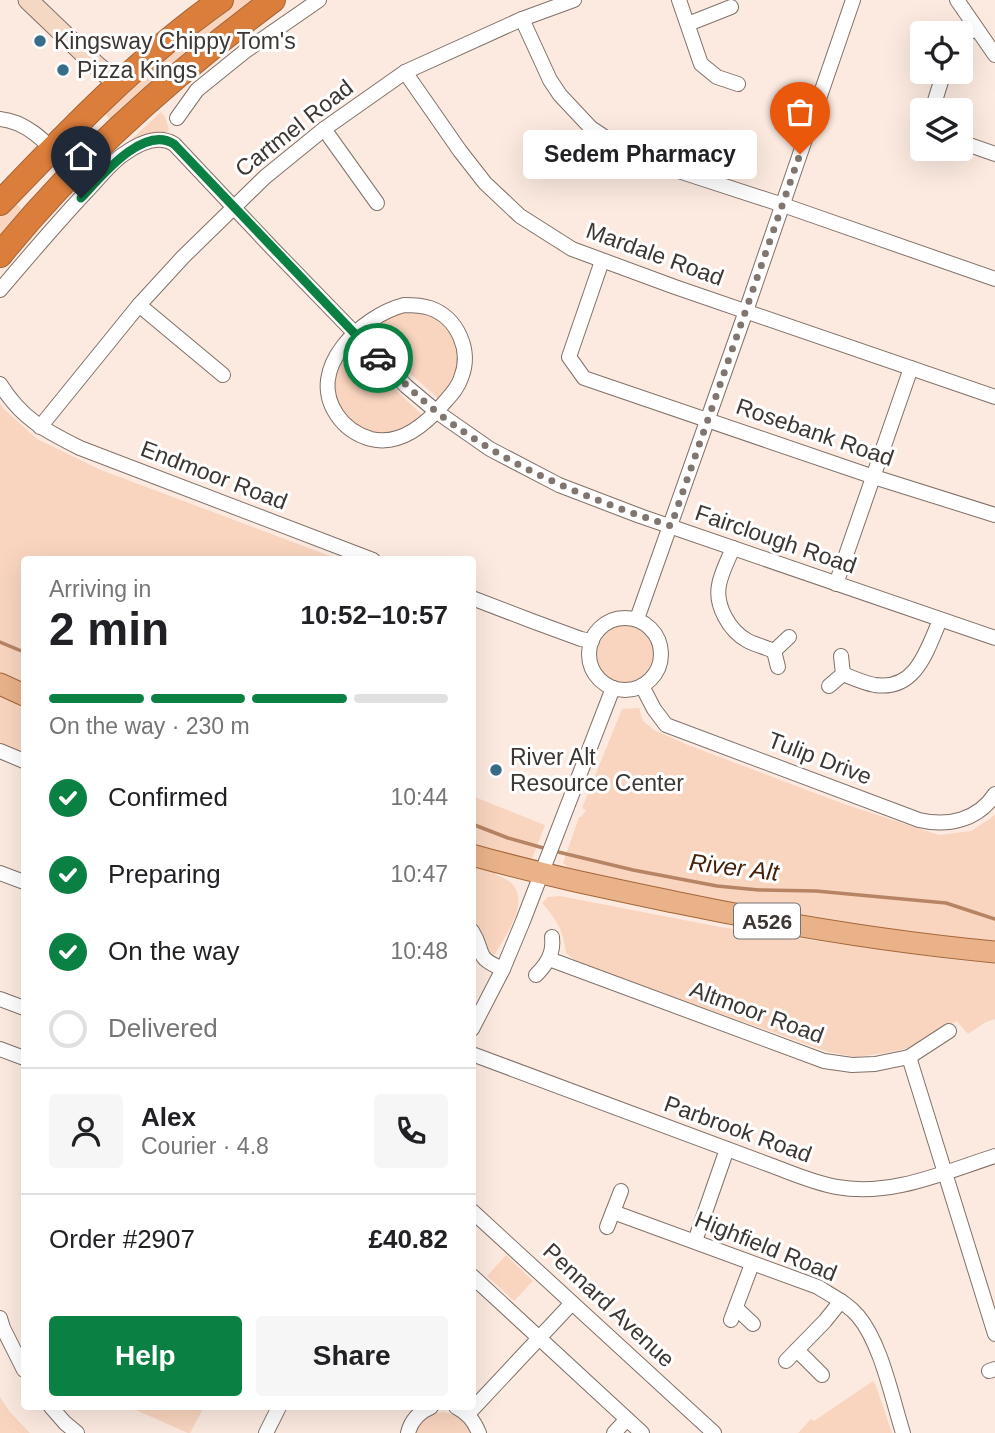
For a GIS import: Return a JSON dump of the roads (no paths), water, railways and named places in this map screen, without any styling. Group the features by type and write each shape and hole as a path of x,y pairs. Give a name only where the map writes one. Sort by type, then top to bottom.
{"highway":[{"path":"0,203 51,149 119,84 192,20 220,0"},
{"path":"0,254 75,172 148,102 273,0"}],"main road":[{"path":"0,684 21,694"},
{"name":"A526","path":"476,855 546,864 583,884 766,921 995,952"}],"street":[{"path":"28,0 119,84"},
{"path":"177,118 197,90 253,45 319,0"},
{"name":"Cartmel Road","path":"40,427 139,305 183,257 265,177 324,129 405,72 522,19 574,0"},
{"path":"680,0 701,64 717,77 738,84"},
{"path":"637,619 853,0"},
{"path":"957,0 995,55"},
{"path":"688,24 731,8"},
{"path":"522,19 550,80 560,95 591,128 618,146 657,164 995,279"},
{"name":"Mardale Road","path":"405,72 485,183 520,216 572,249 995,397"},
{"path":"0,119 24,126 75,172"},
{"path":"324,129 377,204"},
{"name":"Fairclough Road","path":"0,290 122,155 156,139 168,140 406,386 437,412 490,449 536,474 603,502 995,638"},
{"path":"973,146 995,154"},
{"name":"Rosebank Road","path":"602,261 569,357 584,378 874,477 995,515"},
{"path":"139,305 223,375"},
{"path":"417,305 442,315 459,334 464,348 464,364 456,390 437,412 408,434 383,441 370,439 349,429 334,412 330,400 328,378 336,356 354,334 376,316 390,309 417,305"},
{"path":"836,584 911,368"},
{"name":"Endmoor Road","path":"0,384 12,403 40,427 79,448 362,556"},
{"path":"733,548 718,586 720,604 726,619 736,632 747,640 774,651"},
{"path":"476,600 592,641"},
{"path":"615,619 637,619 648,625 661,646 662,659 658,671 642,686 631,690 613,688 603,683 590,664 592,641 597,631 615,619"},
{"path":"843,674 876,685 897,683 910,676 923,660 940,620"},
{"path":"774,651 789,637"},
{"path":"774,651 778,667"},
{"path":"841,656 843,674"},
{"path":"829,685 843,674"},
{"name":"Tulip Drive","path":"642,686 654,709 666,724 919,820 932,823 963,820 989,804 995,794"},
{"path":"476,1021 503,969 613,688"},
{"path":"0,751 21,760"},
{"path":"0,873 21,881"},
{"path":"476,936 485,960 503,969"},
{"path":"536,975 549,959 552,937"},
{"name":"Altmoor Road","path":"549,959 824,1061 852,1065 875,1064 909,1057 949,1031"},
{"path":"0,999 21,1007"},
{"path":"0,1049 21,1057"},
{"name":"Parbrook Road","path":"476,1055 814,1181 839,1187 897,1187 995,1156"},
{"path":"909,1057 995,1334"},
{"path":"695,1241 727,1149"},
{"path":"607,1227 621,1191"},
{"name":"Highfield Road","path":"613,1212 818,1287 841,1301 857,1315 875,1343 903,1433"},
{"name":"Pennard Avenue","path":"476,1215 714,1433"},
{"path":"752,1264 734,1314 752,1324"},
{"path":"476,1280 642,1433"},
{"path":"786,1361 841,1301"},
{"path":"476,1398 572,1303"},
{"path":"0,1318 21,1364"},
{"path":"797,1350 822,1375"},
{"path":"54,1410 77,1433"},
{"path":"266,1433 278,1410"},
{"path":"408,1433 415,1417 423,1410"},
{"path":"462,1411 475,1423 479,1433"},
{"path":"614,1433 627,1419"}],"waterway":[{"name":"River Alt","path":"0,642 21,651"},
{"name":"River Alt","path":"476,826 547,849"},
{"name":"River Alt","path":"554,851 717,886 816,891 946,903 995,919"}],"place":[{"name":"Kingsway Chippy Tom's","path":"40,41"},
{"name":"Pizza Kings","path":"63,70"},
{"name":"Sedem Pharmacy","path":"800,154"},
{"name":"River Alt Resource Center","path":"496,770"}]}
